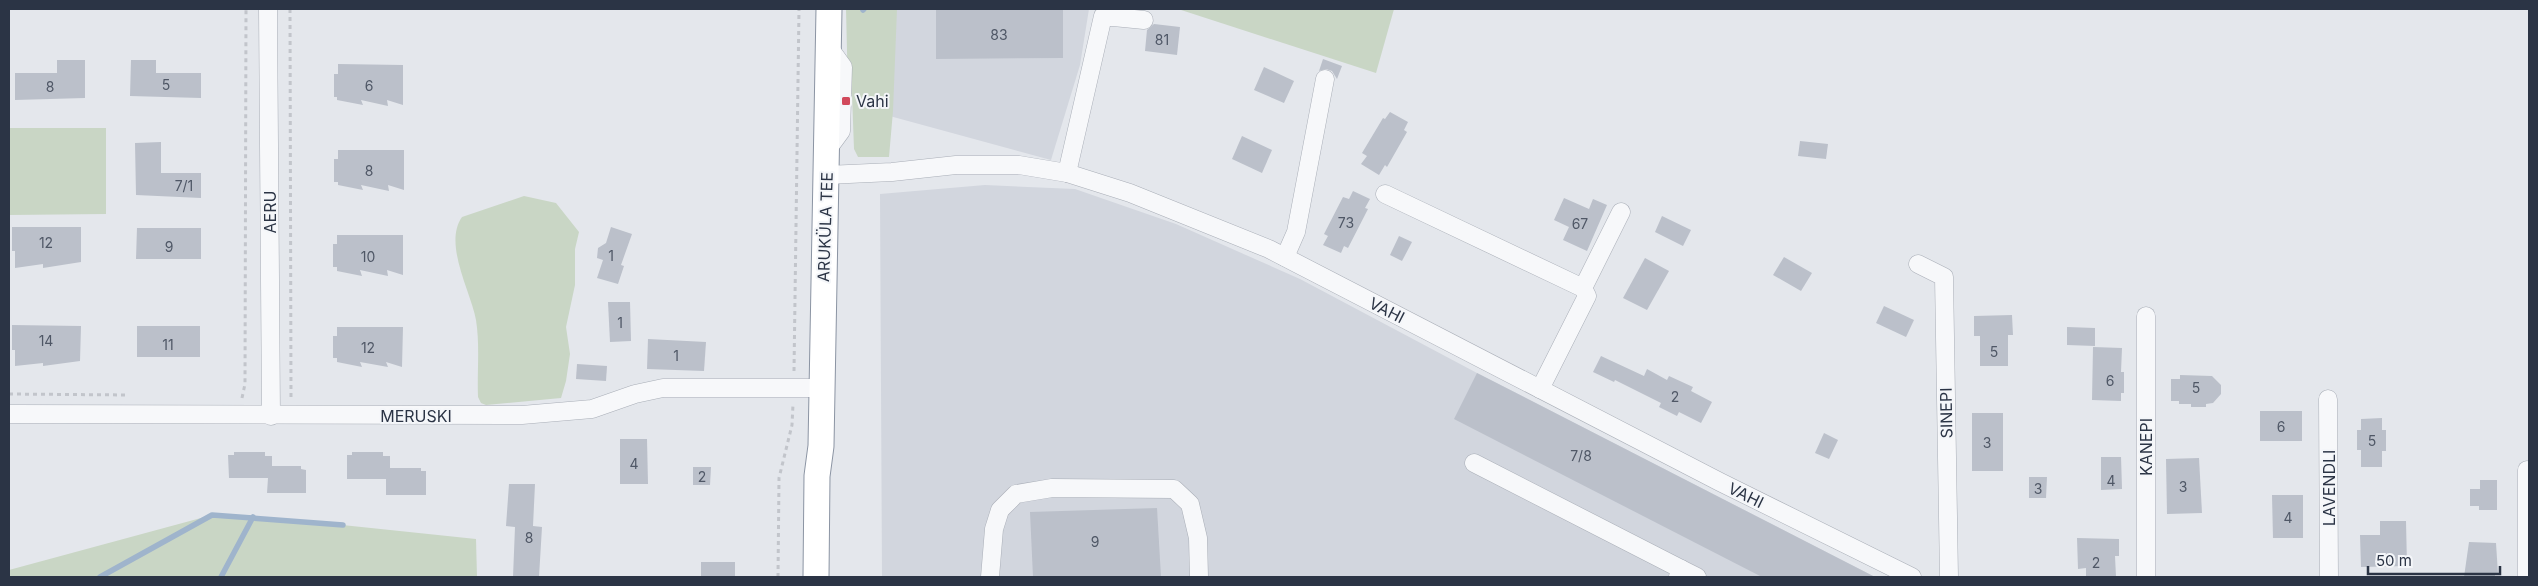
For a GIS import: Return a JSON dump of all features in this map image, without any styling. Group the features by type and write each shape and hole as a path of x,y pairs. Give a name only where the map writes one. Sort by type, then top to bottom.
{"highway":[{"name":"ARUKÜLA TEE","path":"816,577 818,476 821,446 829,9"},
{"name":"ARUKÜLA TEE","path":"821,446 827,485 833,577"}],"street":[{"name":"AERU","path":"268,9 271,416"},
{"path":"1067,173 1103,16 1144,20"},
{"path":"1285,257 1296,232 1325,79"},
{"name":"VAHI","path":"827,175 892,172 956,165 1019,165 1067,173 1130,193 1285,257 1720,482 1912,577"},
{"path":"1385,194 1583,288 1587,296 1540,389"},
{"path":"1583,288 1621,212"},
{"name":"SINEPI","path":"1918,264 1944,277 1950,577"},
{"name":"KANEPI","path":"2146,316 2146,577"},
{"name":"MERUSKI","path":"9,414 522,415 592,408 635,394 663,388 821,388"},
{"name":"LAVENDLI","path":"2328,399 2329,577"},
{"path":"1474,463 1679,573 1697,577"},
{"path":"2527,470 2527,577"},
{"path":"990,577 994,529 1000,510 1016,494 1052,488 1174,490 1190,504 1198,538 1199,577"}],"path":[{"path":"238,415 245,384 246,9"},
{"path":"290,9 291,416"},
{"path":"778,577 779,478 792,425 799,9"},
{"path":"9,394 135,395"},
{"path":"233,396 242,396"}],"shaded area":[{"path":"892,9 1089,9 1080,65 1051,160 886,115"},
{"path":"985,185 1075,189 1176,224 1300,279 1477,373 1875,577 882,577 880,194"}],"green space":[{"path":"846,9 897,9 893,111 889,157 858,157 854,149 852,94 848,93"},
{"path":"1178,9 1394,9 1376,73"},
{"path":"9,128 106,128 106,214 9,215"},
{"path":"524,196 556,203 579,232 575,249 575,285 566,327 570,354 566,381 561,398 486,405 481,403 478,397 476,320 457,254 455,241 457,228 462,217"},
{"path":"212,515 285,519 476,539 477,577 9,577 9,570"}],"building":[{"path":"936,9 1063,9 1063,58 936,59"},
{"path":"1154,24 1180,27 1177,55 1145,51 1147,30"},
{"path":"1323,59 1342,66 1337,79 1332,71 1326,69 1319,71"},
{"path":"57,60 85,60 85,98 15,100 15,73 57,73"},
{"path":"131,60 156,60 156,73 201,73 201,98 130,96"},
{"path":"338,64 403,65 403,105 387,100 388,106 361,100 363,105 337,100 337,97 334,97 334,74 338,74"},
{"path":"1264,67 1294,81 1284,103 1254,90"},
{"path":"1390,112 1408,122 1404,130 1407,132 1387,167 1385,165 1379,175 1361,164 1367,156 1362,153 1383,118 1385,119"},
{"path":"1242,136 1272,150 1262,173 1232,159"},
{"path":"1800,141 1828,144 1826,159 1798,156"},
{"path":"161,142 161,173 201,173 201,198 136,195 135,143"},
{"path":"338,150 404,150 404,190 388,185 389,191 361,185 363,190 338,185 338,182 334,182 334,159 338,159"},
{"path":"1353,191 1370,199 1365,208 1368,209 1348,248 1344,246 1341,253 1323,245 1328,236 1324,234 1343,197 1349,199"},
{"path":"1564,198 1589,209 1593,199 1607,205 1587,251 1563,240 1569,227 1554,220"},
{"path":"1662,216 1691,230 1683,246 1655,232"},
{"path":"12,227 81,227 81,262 43,268 43,264 15,268 15,251 12,251"},
{"path":"611,227 632,234 621,265 624,266 618,284 597,278 603,260 597,258 598,248 606,243"},
{"path":"137,228 201,228 201,259 136,259"},
{"path":"337,235 403,235 403,275 387,270 388,276 360,270 362,276 337,271 337,267 333,267 333,244 337,244"},
{"path":"1399,236 1412,242 1402,261 1390,255"},
{"path":"1784,257 1812,273 1801,291 1773,275"},
{"path":"1645,258 1669,271 1647,310 1623,298"},
{"path":"608,302 630,302 631,341 610,342"},
{"path":"1884,306 1914,320 1906,337 1876,323"},
{"path":"2012,315 2013,335 2008,335 2008,366 1980,366 1980,336 1974,336 1974,316"},
{"path":"12,325 81,326 80,361 43,366 43,363 15,366 15,350 12,350"},
{"path":"137,326 200,326 200,357 137,357"},
{"path":"337,327 403,327 402,367 386,362 388,367 360,362 362,367 337,362 337,358 333,358 333,336 337,336"},
{"path":"2067,327 2095,328 2095,346 2067,345"},
{"path":"648,339 706,342 704,371 647,369"},
{"path":"2093,347 2122,348 2121,372 2124,372 2124,393 2121,393 2121,401 2092,400"},
{"path":"1601,356 1644,376 1647,369 1667,380 1669,376 1693,387 1691,391 1712,402 1701,423 1679,412 1677,416 1659,407 1661,403 1615,380 1614,382 1593,372"},
{"path":"577,364 607,366 606,381 576,379"},
{"path":"1477,373 1875,577 1762,577 1454,419"},
{"path":"2180,375 2212,376 2221,385 2221,394 2213,403 2206,404 2206,407 2191,407 2191,404 2179,404 2179,401 2171,401 2171,379 2180,379"},
{"path":"2260,411 2302,411 2302,441 2260,441"},
{"path":"1972,413 2003,413 2003,471 1972,471"},
{"path":"2382,418 2382,430 2386,430 2386,451 2382,451 2382,467 2361,467 2361,450 2357,450 2357,430 2361,430 2361,419"},
{"path":"1824,433 1838,440 1829,459 1815,453"},
{"path":"620,439 647,439 648,484 620,484"},
{"path":"234,452 265,452 265,456 272,456 272,466 301,466 301,469 306,470 306,493 267,493 268,478 229,478 228,455 234,455"},
{"path":"352,452 383,452 383,456 390,456 390,468 421,468 421,471 426,471 426,495 386,495 386,479 347,479 347,455 352,455"},
{"path":"2101,457 2121,457 2122,489 2101,490"},
{"path":"2199,458 2202,513 2167,514 2166,459"},
{"path":"693,467 711,467 710,485 693,485"},
{"path":"2029,477 2047,477 2046,498 2029,498"},
{"path":"2480,480 2497,480 2497,510 2479,510 2479,506 2470,506 2470,489 2480,489"},
{"path":"509,484 535,484 533,526 542,527 539,577 513,577 515,527 506,526"},
{"path":"2272,495 2303,495 2303,538 2273,538"},
{"path":"1157,508 1161,577 1033,577 1030,512"},
{"path":"2380,521 2406,521 2407,566 2361,567 2360,535 2380,535"},
{"path":"2077,538 2119,539 2119,556 2115,556 2116,577 2086,577 2086,568 2078,569"},
{"path":"2469,542 2496,543 2498,574 2495,574 2495,577 2464,577"},
{"path":"701,562 735,562 735,577 701,577"}],"waterway":[{"path":"100,577 212,515 343,525"},
{"path":"221,577 253,517"}],"place":[{"name":"Vahi","path":"846,101"}]}
